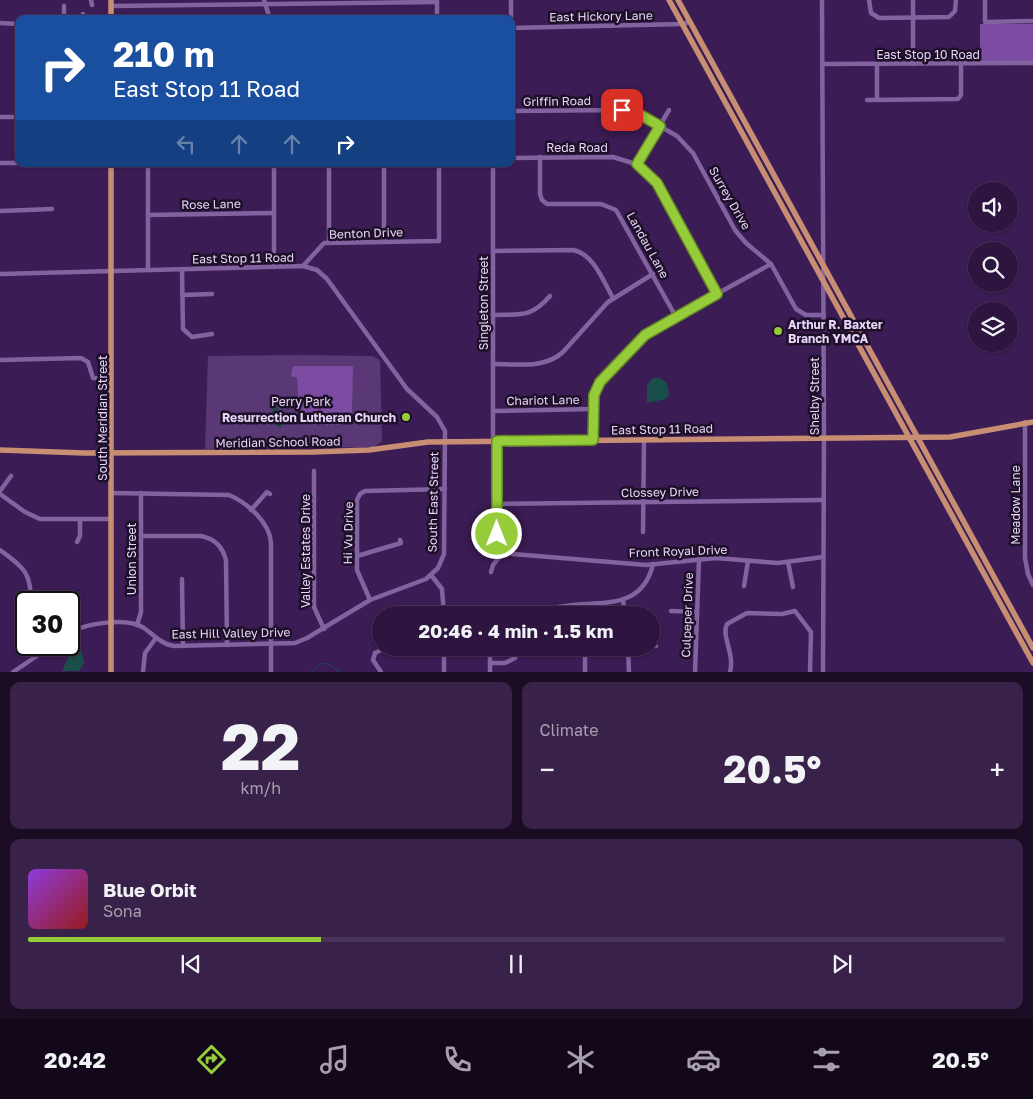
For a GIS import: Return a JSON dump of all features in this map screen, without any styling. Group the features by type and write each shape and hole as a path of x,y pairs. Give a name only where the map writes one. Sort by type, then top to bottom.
{"main road":[{"path":"669,0 1033,663"},
{"path":"678,0 1033,648"},
{"name":"South Meridian Street","path":"111,167 111,672"},
{"name":"East Stop 11 Road","path":"445,442 963,436 1025,422 1033,422"},
{"name":"Meridian School Road","path":"0,450 112,453 352,451 445,442"}],"street":[{"path":"511,0 511,15"},
{"name":"Shelby Street","path":"822,0 824,264 823,672"},
{"path":"870,0 872,14 878,18 948,17 956,9 956,0"},
{"path":"913,0 913,64"},
{"path":"985,0 985,22 1033,21"},
{"path":"111,3 437,1 437,15"},
{"path":"264,2 269,15"},
{"path":"64,6 64,15"},
{"name":"East Hickory Lane","path":"515,28 682,24 690,22"},
{"path":"0,23 15,24"},
{"path":"867,100 958,99 961,95 961,63"},
{"name":"East Stop 10 Road","path":"822,64 1033,63"},
{"path":"876,64 877,100"},
{"name":"Griffin Road","path":"515,111 623,110 639,114 660,126"},
{"path":"637,164 669,110"},
{"path":"1,117 15,117"},
{"name":"Surrey Drive","path":"660,126 679,137 690,148 735,230 746,243 771,264 799,312 809,316 824,315"},
{"name":"Reda Road","path":"515,158 613,157 637,164 657,183 717,294"},
{"name":"Landau Lane","path":"540,158 540,195 542,200 548,204 601,204 614,208 621,216 676,317"},
{"path":"0,163 15,162"},
{"path":"148,167 148,270"},
{"path":"274,167 274,267"},
{"path":"329,167 329,242"},
{"path":"384,167 384,242"},
{"name":"Benton Drive","path":"303,266 324,243 329,242 439,242 439,167"},
{"name":"Singleton Street","path":"493,167 493,411 497,537 505,550"},
{"path":"0,211 52,209"},
{"name":"Rose Lane","path":"148,215 274,213"},
{"path":"493,251 573,250 582,253 592,262 613,298"},
{"path":"593,440 593,410 596,389 630,348 650,332 771,264"},
{"name":"East Stop 11 Road","path":"0,274 303,266 317,270 326,278 406,389 441,422 445,442"},
{"path":"182,269 182,325 186,334 192,337 212,334"},
{"path":"493,364 538,364 554,359 613,298 653,274"},
{"path":"182,294 212,294"},
{"path":"493,315 528,314 540,308 550,296"},
{"path":"0,360 81,358 88,362 93,378 111,379"},
{"name":"Chariot Lane","path":"493,411 593,410"},
{"name":"Meadow Lane","path":"1025,422 1025,558 1033,586"},
{"path":"643,532 644,439"},
{"name":"South East Street","path":"431,575 438,568 444,554 445,442"},
{"name":"Valley Estates Drive","path":"314,471 314,608 324,629"},
{"path":"11,476 0,492 24,512 40,519 111,519"},
{"name":"Hi Vu Drive","path":"370,600 358,577 357,500 360,494 365,490 445,489"},
{"path":"250,510 267,492 270,494"},
{"path":"111,493 221,494 236,497 269,530 272,543 270,672"},
{"name":"Union Street","path":"137,625 141,612 141,494"},
{"name":"Clossey Drive","path":"497,504 823,500"},
{"path":"77,542 80,536 80,520"},
{"path":"141,536 209,538 221,547 226,560 227,646"},
{"path":"357,556 401,543 400,540"},
{"path":"0,550 25,571 31,585 31,591"},
{"path":"491,572 493,565 505,550"},
{"name":"Front Royal Drive","path":"505,550 518,555 653,564 723,558 788,562 823,557"},
{"name":"Culpeper Drive","path":"695,672 699,559"},
{"path":"744,586 748,561"},
{"path":"788,562 793,587"},
{"path":"580,606 605,604 623,600 644,586 650,577 653,564"},
{"path":"431,575 442,588 443,606"},
{"name":"East Hill Valley Drive","path":"137,625 169,646 296,643 324,629 370,600 420,582 431,575"},
{"path":"182,579 183,646"},
{"path":"623,600 624,606"},
{"path":"671,611 697,612"},
{"path":"730,672 733,660 725,631 728,623 747,613 782,614 794,611 806,624 811,634 810,672"},
{"path":"80,628 88,625 137,625"},
{"path":"143,672 145,653 156,638"},
{"path":"13,672 34,656"},
{"path":"374,656 374,664 381,672"},
{"path":"444,656 444,672"},
{"path":"490,656 490,672"},
{"path":"585,656 585,672"},
{"path":"628,656 629,672"},
{"path":"490,663 505,663 515,658"}],"green space":[{"path":"980,24 1033,24 1033,61 980,61"},
{"name":"Perry Park","path":"208,356 372,356 380,360 382,441 374,447 205,449"},
{"path":"293,366 353,366 352,411 346,425 300,425 297,378 291,376"}],"shaded area":[{"path":"653,378 660,378 667,383 669,395 666,399 647,403 647,385"},
{"path":"274,404 278,406 279,414 287,419 280,428 271,422"},
{"path":"81,649 84,663 79,671 62,671 69,656 80,656"}],"waterway":[{"path":"311,672 319,665 325,663 339,672"}],"place":[{"name":"Arthur R. Baxter Branch YMCA","path":"778,331"},
{"name":"Resurrection Lutheran Church","path":"406,417"}],"route":[{"path":"497,534 497,441 593,440 593,403 594,395 600,382 632,346 645,335 717,294 657,183 637,164 660,126 639,114 622,110"}]}
